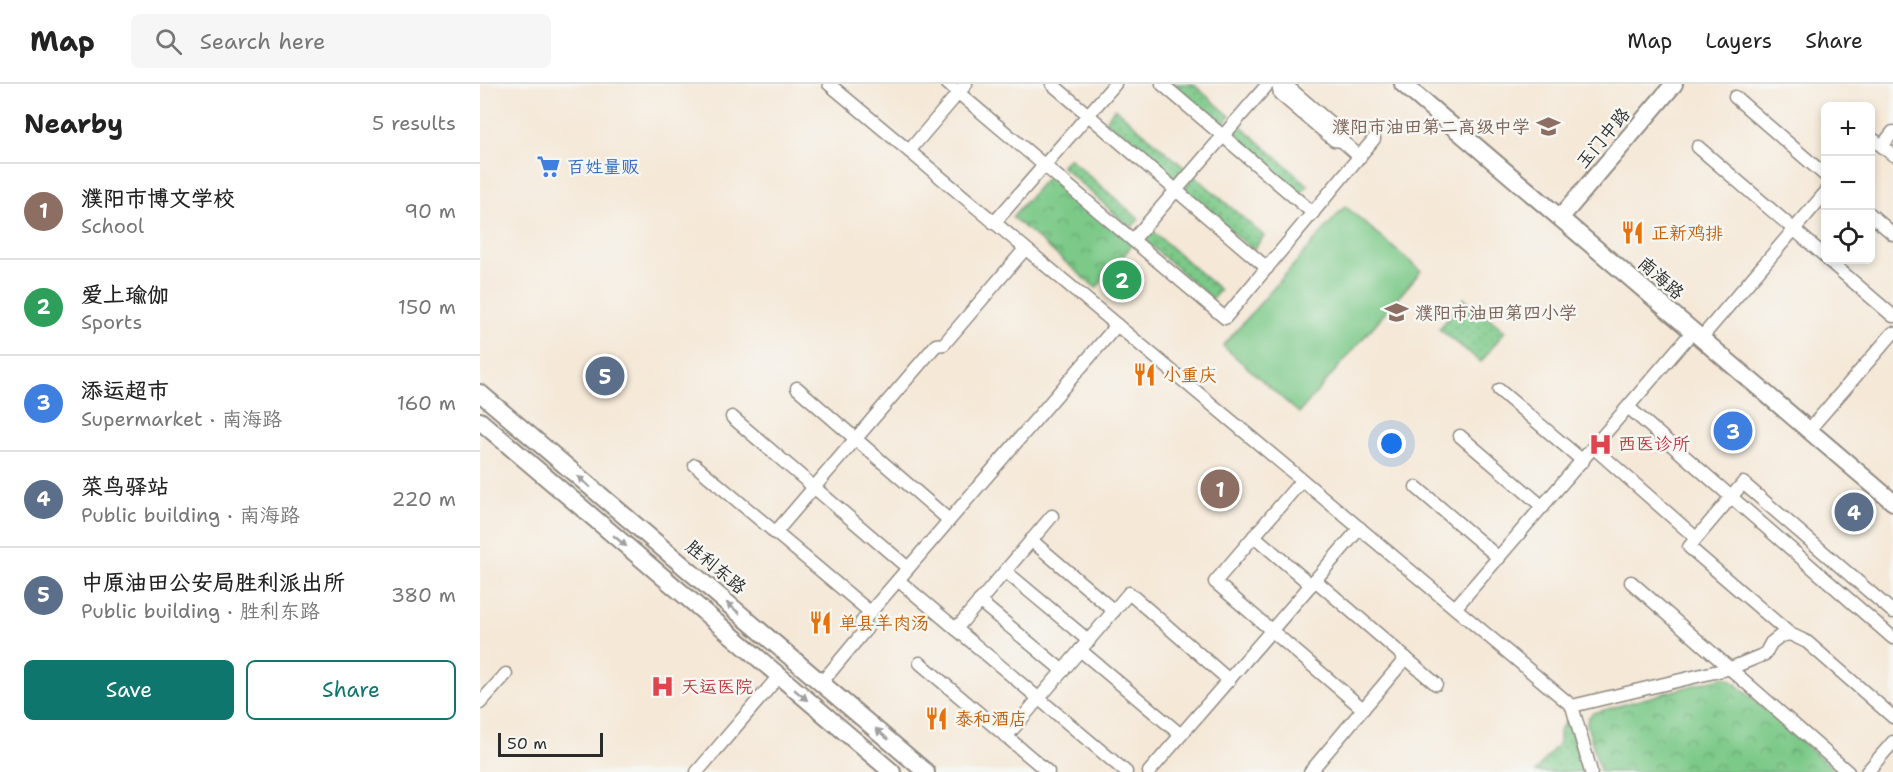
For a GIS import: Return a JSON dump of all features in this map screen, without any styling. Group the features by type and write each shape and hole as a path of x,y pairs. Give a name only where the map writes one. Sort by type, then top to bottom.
{"main road":[{"name":"南海路","path":"1403,84 1893,502"},
{"name":"玉门中路","path":"1561,217 1674,84"},
{"name":"胜利东路","path":"480,393 926,772"},
{"path":"480,421 892,772"}],"street":[{"path":"948,84 962,88 1044,165 1225,318 1374,139"},
{"path":"1052,84 1267,268"},
{"path":"994,223 1115,84"},
{"path":"1162,84 1313,213"},
{"path":"1133,240 1223,136 1274,84 1287,86 1342,133 1342,141 1360,157"},
{"path":"834,86 994,223 1572,706 1591,772"},
{"path":"909,151 962,88"},
{"path":"1735,97 1821,172"},
{"path":"1882,146 1893,132"},
{"path":"1875,141 1893,155"},
{"path":"1698,147 1821,253"},
{"path":"1455,608 1628,407 1794,230 1821,198"},
{"path":"1875,218 1893,234"},
{"path":"775,532 936,345 944,344 1025,249"},
{"path":"1834,264 1893,316"},
{"path":"822,682 867,628 861,623 870,612 1117,325"},
{"path":"1808,431 1893,333"},
{"path":"797,388 949,520"},
{"path":"1499,390 1582,461"},
{"path":"1628,407 1893,638"},
{"path":"732,417 908,568"},
{"path":"1460,436 1543,507"},
{"path":"1594,448 1696,538"},
{"path":"695,465 870,612"},
{"path":"1302,480 1215,582 1363,709"},
{"path":"1893,612 1743,483 1689,547 1790,634 1806,642 1893,717"},
{"path":"1416,487 1499,558"},
{"path":"956,629 1052,516"},
{"path":"1149,772 1360,528"},
{"path":"1254,536 1436,684"},
{"path":"1031,540 1114,611"},
{"path":"1005,571 1181,735"},
{"path":"898,580 1126,772"},
{"path":"1631,582 1848,772"},
{"path":"1006,737 1129,593 1229,680"},
{"path":"979,601 1063,671"},
{"path":"1572,706 1731,668 1765,654 1771,643 1780,636 1790,634"},
{"path":"1310,772 1406,658"},
{"path":"920,663 1048,772"},
{"path":"480,703 506,674"},
{"path":"697,772 779,676"},
{"path":"1867,772 1893,742"}],"green space":[{"path":"1168,84 1193,84 1230,116 1219,128"},
{"path":"1115,108 1186,169 1175,181 1105,121"},
{"path":"1240,125 1308,185 1298,197 1229,137"},
{"path":"1069,158 1139,219 1131,228 1061,166"},
{"path":"1049,175 1133,244 1096,288 1012,217"},
{"path":"1195,176 1264,236 1253,250 1183,190"},
{"path":"1345,206 1421,271 1299,413 1223,346"},
{"path":"1150,229 1220,290 1212,299 1142,238"},
{"path":"1464,298 1505,331 1481,362 1439,329"},
{"path":"1723,677 1730,679 1837,772 1600,772 1587,724 1588,718 1593,713"},
{"path":"1568,718 1583,772 1535,772 1559,743 1559,731"}],"place":[{"name":"濮阳市油田第二高级中学","path":"1548,127"},
{"name":"百姓量贩","path":"549,167"},
{"name":"正新鸡排","path":"1633,233"},
{"name":"爱上瑜伽","path":"1122,280"},
{"name":"濮阳市油田第四小学","path":"1397,313"},
{"name":"小重庆","path":"1145,375"},
{"name":"中原油田公安局胜利派出所","path":"605,376"},
{"name":"添运超市","path":"1733,431"},
{"name":"西医诊所","path":"1600,444"},
{"name":"濮阳市博文学校","path":"1220,489"},
{"name":"菜鸟驿站","path":"1854,512"},
{"name":"单县羊肉汤","path":"821,623"},
{"name":"天运医院","path":"663,687"},
{"name":"泰和酒店","path":"937,719"}]}
